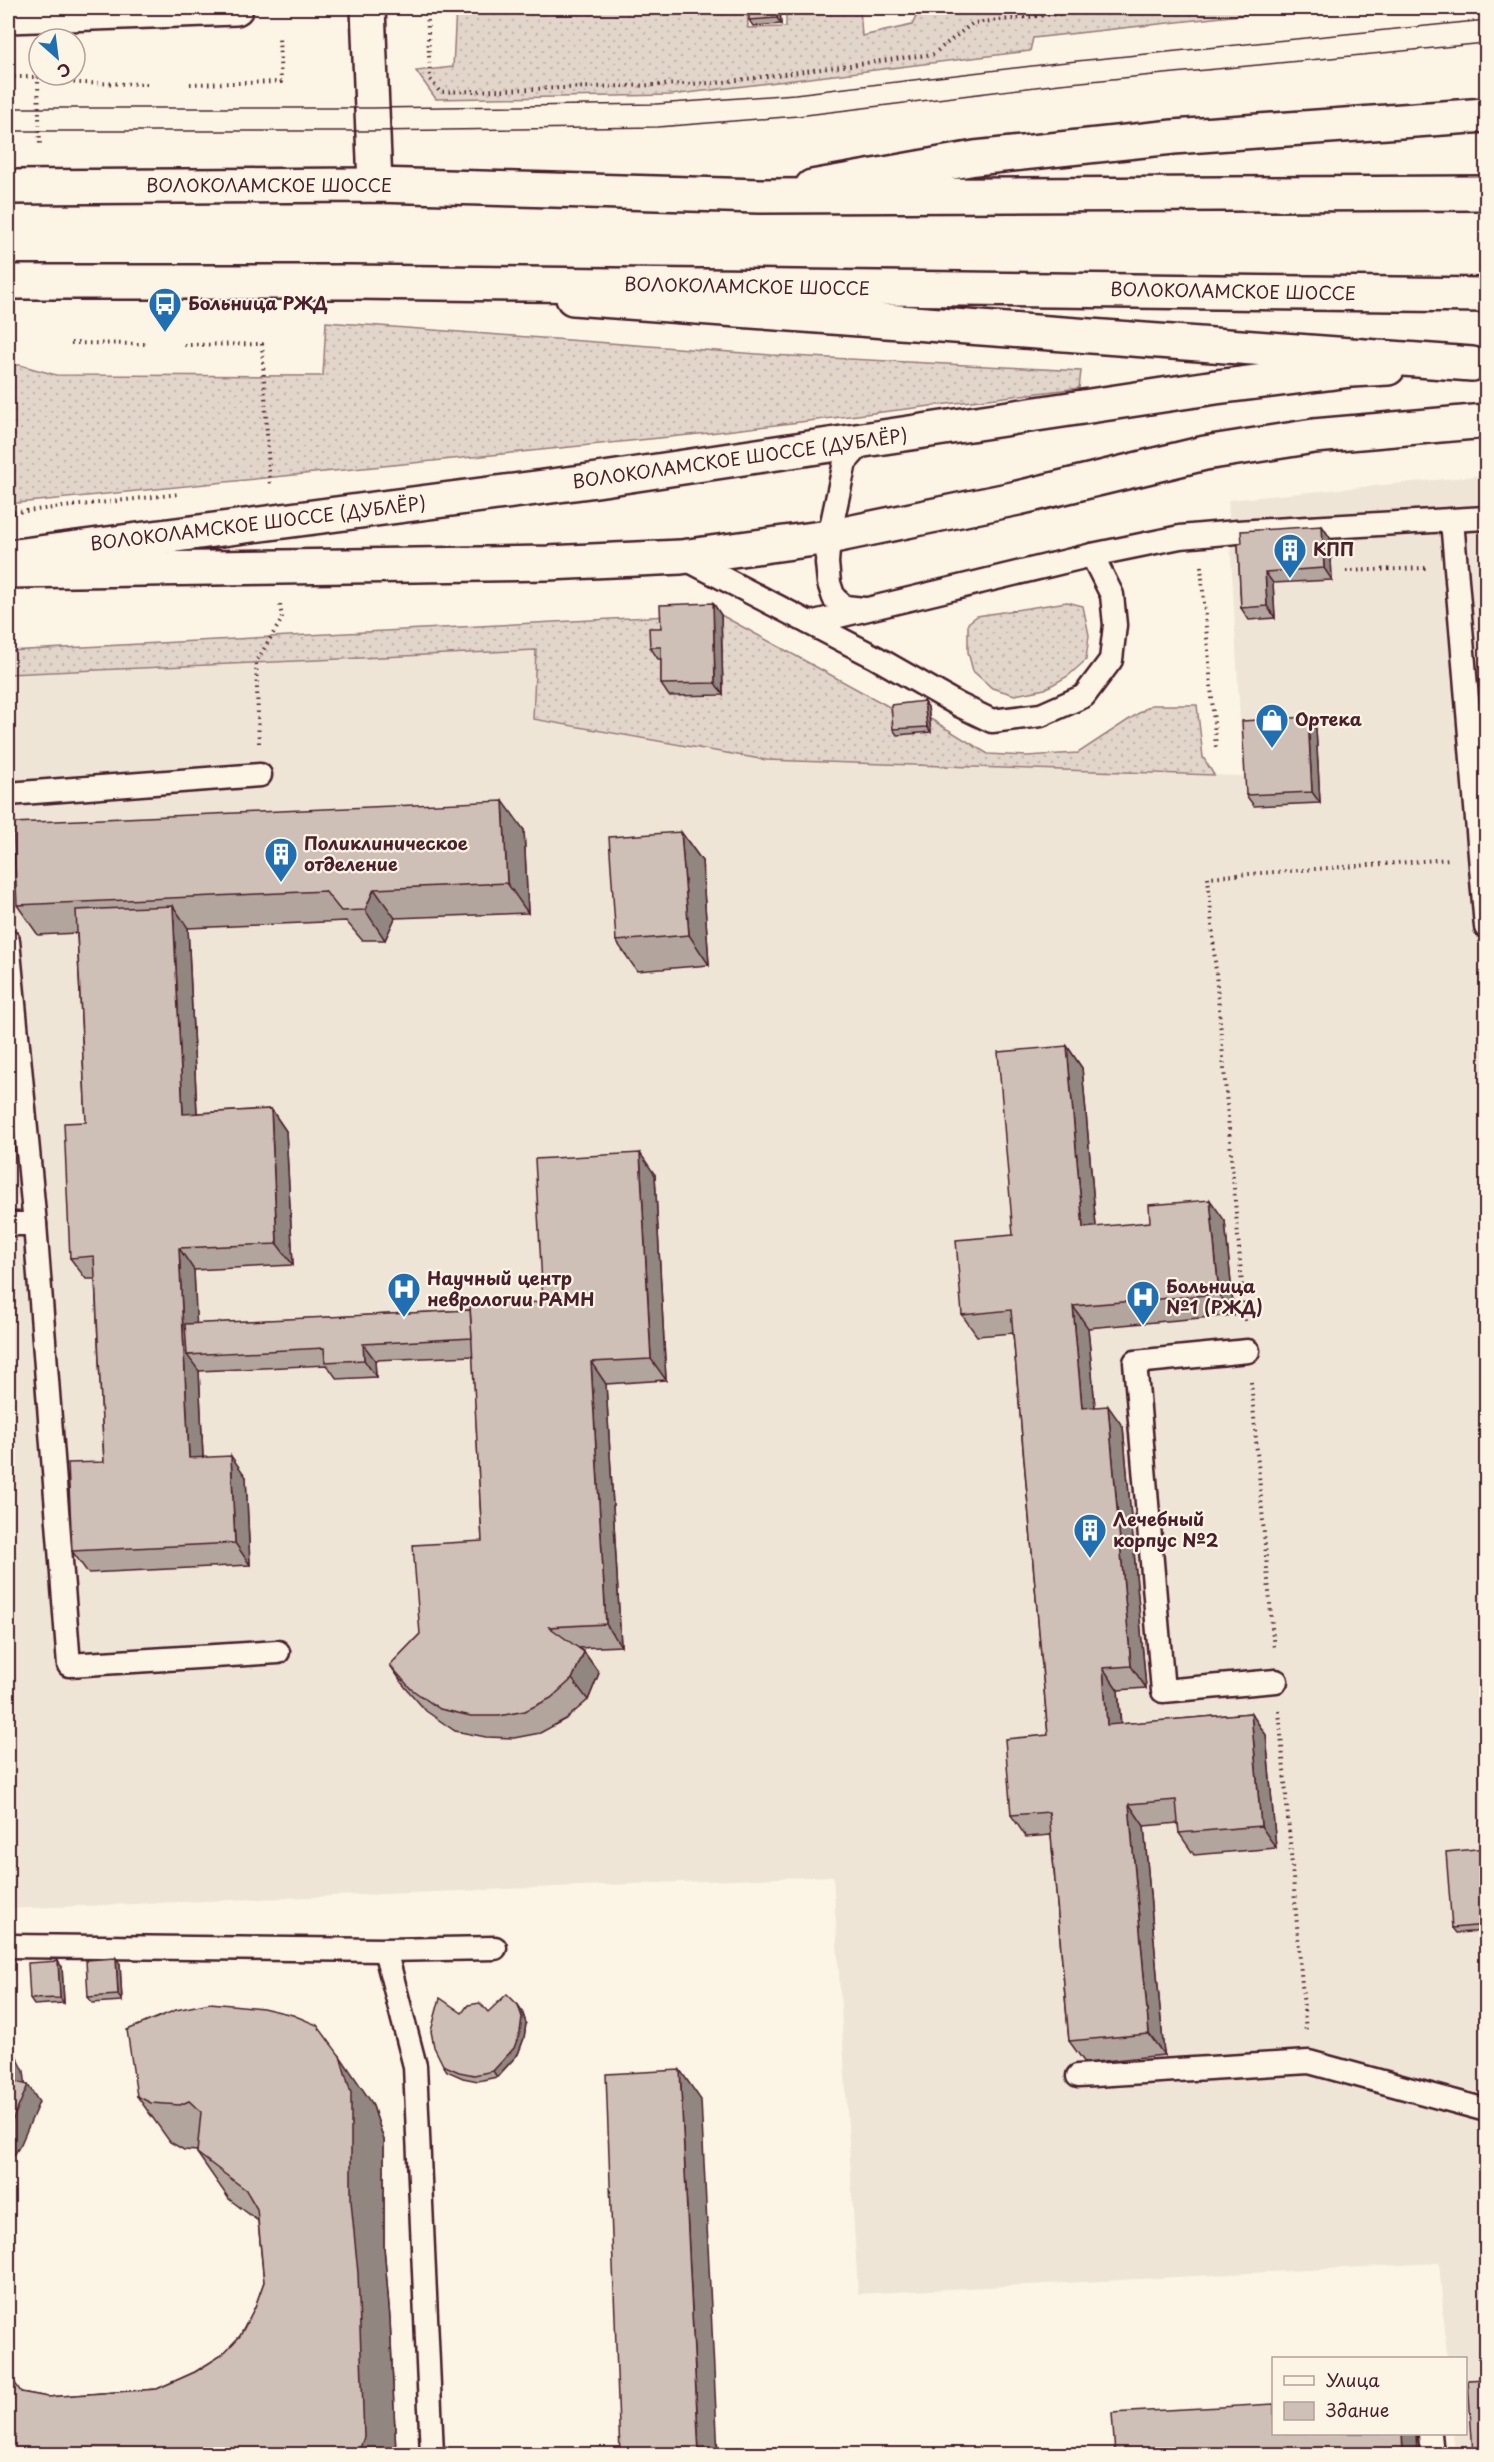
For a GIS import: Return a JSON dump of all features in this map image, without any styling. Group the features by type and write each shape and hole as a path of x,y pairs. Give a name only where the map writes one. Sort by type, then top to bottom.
{"main road":[{"path":"8,16 236,8"},
{"path":"368,8 375,184"},
{"path":"759,196 975,158 1173,137 1486,115"},
{"name":"ВОЛОКОЛАМСКОЕ ШОССЕ","path":"8,187 375,184 759,196 1486,193"},
{"name":"ВОЛОКОЛАМСКОЕ ШОССЕ","path":"1430,192 1486,186"},
{"name":"ВОЛОКОЛАМСКОЕ ШОССЕ","path":"8,282 352,282 1486,295"},
{"name":"ВОЛОКОЛАМСКОЕ ШОССЕ (ДУБЛЁР)","path":"8,557 597,480 1340,371 1472,364 352,282"},
{"path":"8,572 536,564 681,557 829,537 1018,498 1205,453 1314,436 1486,421"}],"lane":[{"path":"864,441 845,462 829,537 827,563 829,583 834,598 845,607 869,609"},
{"path":"810,623 1092,555 1180,537 1486,518"},
{"path":"1452,519 1486,927"},
{"path":"681,557 875,657 992,721 1041,715 1084,696 1111,660 1115,625 1112,595 1092,555"},
{"path":"8,794 260,775"},
{"path":"8,941 35,1224 69,1665 278,1652"},
{"path":"8,1224 35,1224"},
{"path":"1248,1352 1135,1362 1163,1691 1276,1681"},
{"path":"8,1946 385,1950 495,1948"},
{"path":"385,1950 415,2066 432,2454"},
{"path":"1078,2076 1309,2062 1486,2110"},
{"path":"1430,2435 1432,2454"}],"path":[{"path":"428,8 430,79 440,92 716,83 933,54 973,22 1112,8"},
{"path":"190,84 281,82 279,37"},
{"path":"8,77 27,77"},
{"path":"87,83 148,84"},
{"path":"38,87 40,147"},
{"path":"71,343 145,344"},
{"path":"184,345 262,344 269,484"},
{"path":"8,513 186,494"},
{"path":"1346,571 1455,567"},
{"path":"260,775 256,662 282,619"}],"shaded area":[{"path":"456,8 747,8 748,28 786,27 786,9 860,8 862,36 912,25 920,8 1304,8 1033,38 1030,51 671,95 436,99 416,71 453,67"},
{"path":"326,322 771,355 1081,371 1079,388 709,433 8,504 8,365 20,365 56,375 323,376"},
{"path":"1484,335 1486,335 1486,401 1483,401"},
{"path":"1486,475 1486,2454 1455,2454 1453,2435 1467,2435 1467,2357 1447,2357 1439,2263 858,2294 833,1876 8,1909 8,674 537,650 533,719 766,760 1243,776 1228,500"},
{"path":"1067,602 1083,606 1089,635 1086,660 1068,676 1045,689 1015,695 992,688 973,671 968,652 968,623 977,616"},
{"path":"721,615 895,710 929,718 988,754 1026,756 1078,753 1151,705 1197,705 1203,757 1214,775 766,760 533,719 536,650 8,674 8,651 668,616 669,658 723,695"}],"building":[{"path":"749,8 776,8 777,18 749,20"},
{"name":"КПП","path":"1322,526 1324,568 1265,572 1267,606 1241,608 1238,544 1242,543 1241,531"},
{"path":"713,603 715,683 661,684 661,647 650,647 649,628 661,628 660,605"},
{"path":"924,701 927,727 893,729 891,705"},
{"path":"1308,717 1312,792 1246,795 1242,721"},
{"name":"Поликлиническое отделение","path":"503,801 507,883 374,889 365,910 341,911 325,891 17,905 13,823"},
{"path":"681,832 689,935 616,941 609,837"},
{"path":"173,906 183,1114 271,1109 277,1244 179,1248 189,1458 231,1456 235,1543 72,1551 68,1463 104,1462 94,1256 70,1258 64,1123 86,1122 76,910"},
{"name":"Лечебный корпус №2","path":"1067,1046 1083,1228 1150,1222 1149,1205 1210,1200 1219,1294 1073,1306 1082,1408 1108,1406 1131,1666 1103,1668 1107,1725 1251,1713 1261,1826 1179,1833 1176,1800 1129,1804 1149,2034 1069,2041 1049,1812 1011,1815 1005,1739 1048,1735 1011,1310 962,1315 956,1240 1013,1235 998,1052"},
{"path":"640,1153 651,1359 591,1362 606,1624 549,1627 584,1652 572,1679 551,1698 525,1711 499,1716 471,1716 440,1709 411,1689 390,1665 420,1634 413,1545 482,1541 470,1305 543,1302 535,1159"},
{"path":"470,1310 472,1338 363,1344 364,1360 325,1362 324,1348 187,1355 185,1324"},
{"path":"1486,1848 1486,1925 1452,1928 1446,1852"},
{"path":"116,1958 118,1995 88,1997 86,1960"},
{"path":"58,1961 60,1998 30,1999 28,1963"},
{"path":"507,1994 518,2005 522,2017 520,2032 514,2048 493,2071 474,2075 443,2065 434,2047 431,2031 440,1998 462,2013 468,2005 480,2003 488,2012"},
{"path":"210,2003 263,2008 293,2015 317,2025 340,2056 351,2093 351,2201 358,2273 364,2437 358,2454 8,2454 8,2373 21,2392 48,2397 157,2389 195,2372 222,2355 240,2336 255,2307 264,2282 257,2209 246,2190 197,2153 201,2112 189,2101 180,2105 151,2103 137,2096 127,2030 176,2010"},
{"path":"8,2044 13,2055 16,2082 28,2085 8,2130"},
{"path":"680,2070 699,2454 620,2454 606,2074"},
{"path":"1486,2379 1486,2454 1473,2454 1468,2380"},
{"path":"1272,2404 1272,2435 1402,2435 1403,2454 1115,2454 1112,2413"}],"tram line":[{"path":"8,108 372,108 656,104 795,94 1057,63 1486,20"},
{"path":"8,131 372,131 658,127 798,116 1060,84 1486,43"}],"place":[{"name":"Больница РЖД","path":"165,333"},
{"name":"КПП","path":"1290,579"},
{"name":"Ортека","path":"1272,749"},
{"name":"Поликлиническое отделение","path":"281,883"},
{"name":"Научный центр неврологии РАМН","path":"404,1318"},
{"name":"Больница №1 (РЖД)","path":"1143,1326"},
{"name":"Лечебный корпус №2","path":"1090,1559"}]}
